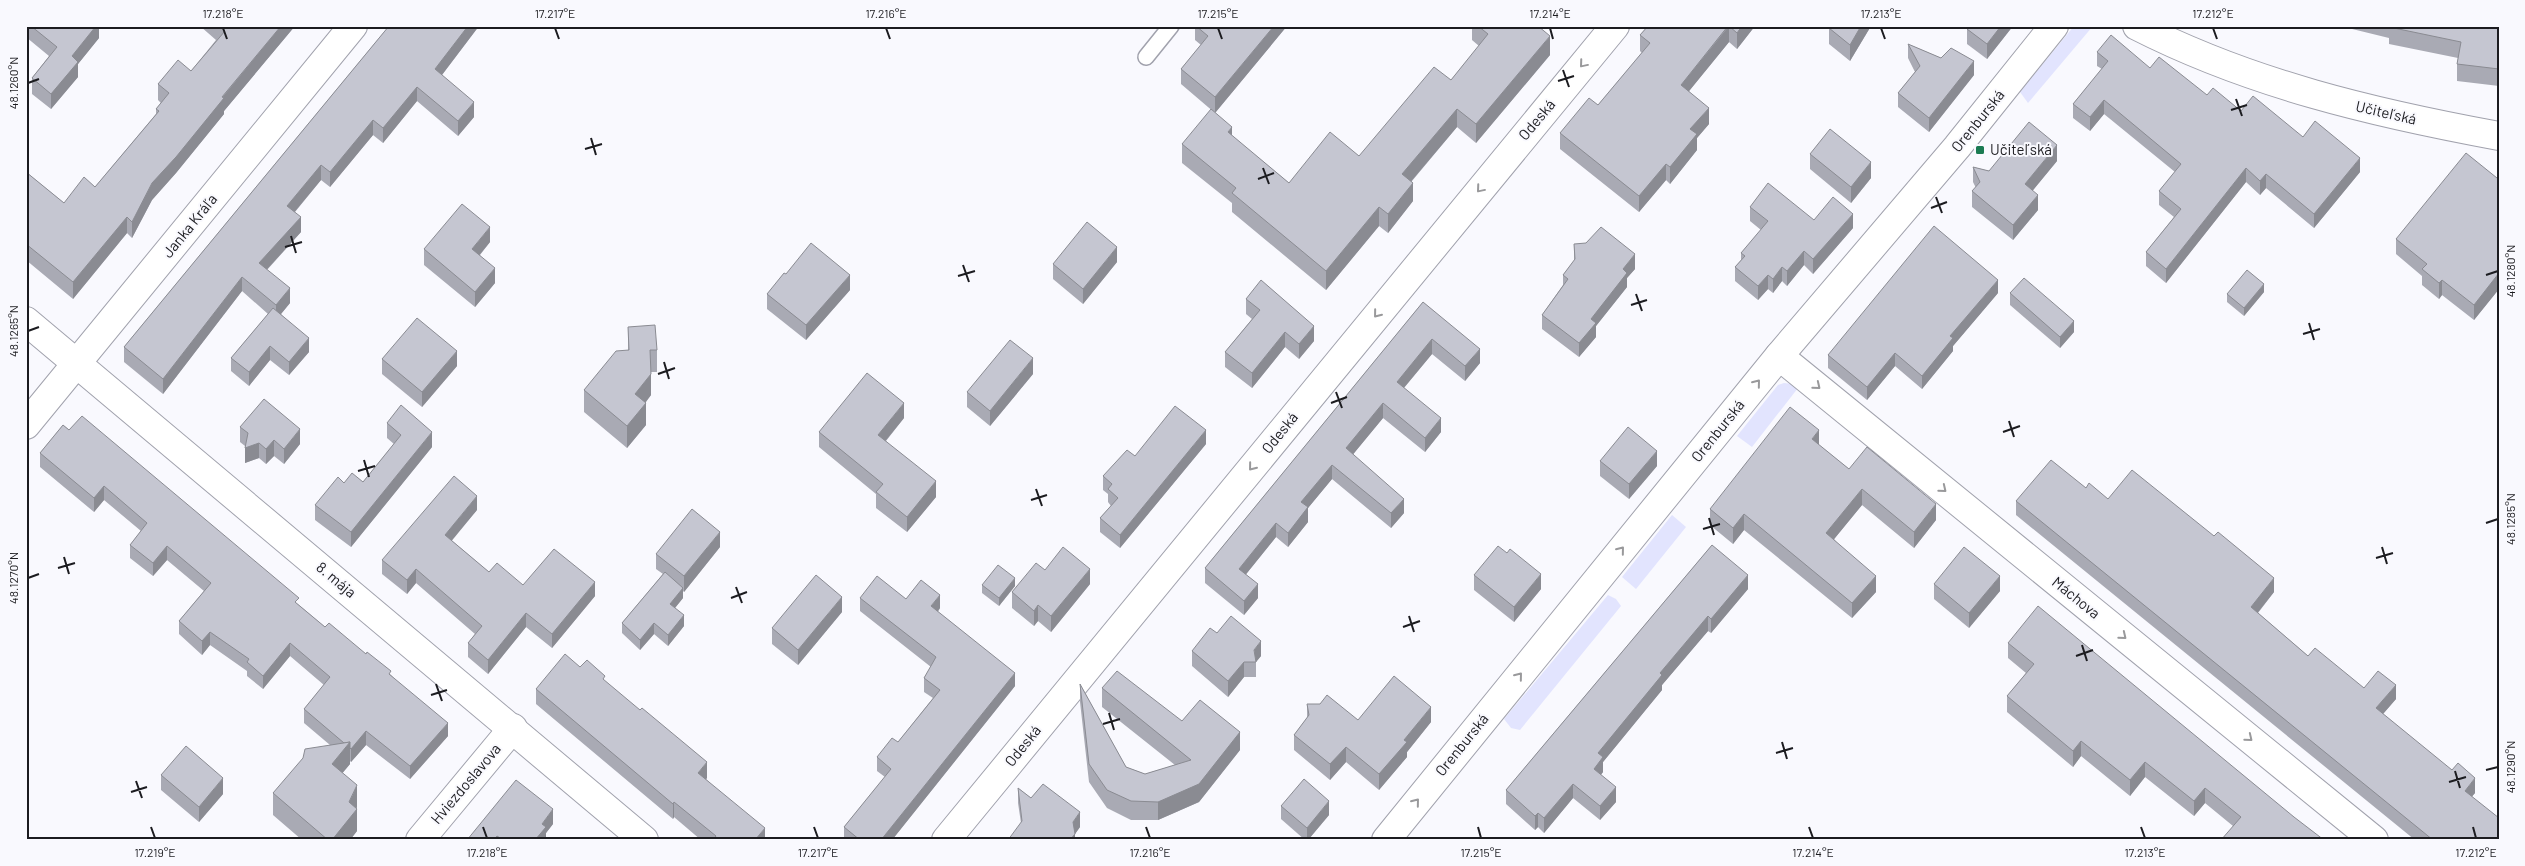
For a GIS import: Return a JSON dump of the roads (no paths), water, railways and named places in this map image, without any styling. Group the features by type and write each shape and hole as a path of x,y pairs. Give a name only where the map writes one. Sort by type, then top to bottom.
{"street":[{"name":"Janka Kráľa","path":"26,425 353,26"},
{"name":"Odeská","path":"946,840 1614,26"},
{"name":"Orenburská","path":"1386,840 1779,356 1957,147 2054,26"},
{"name":"Učiteľská","path":"2137,26 2179,48 2273,84 2360,108 2499,136"},
{"name":"8. mája","path":"26,321 513,728 644,840"},
{"name":"Máchova","path":"1779,356 2374,840"},
{"name":"Hviezdoslavova","path":"420,840 513,728"}],"lane":[{"path":"1146,57 1171,26"}],"place":[{"name":"Učiteľská","path":"1980,150"}]}
